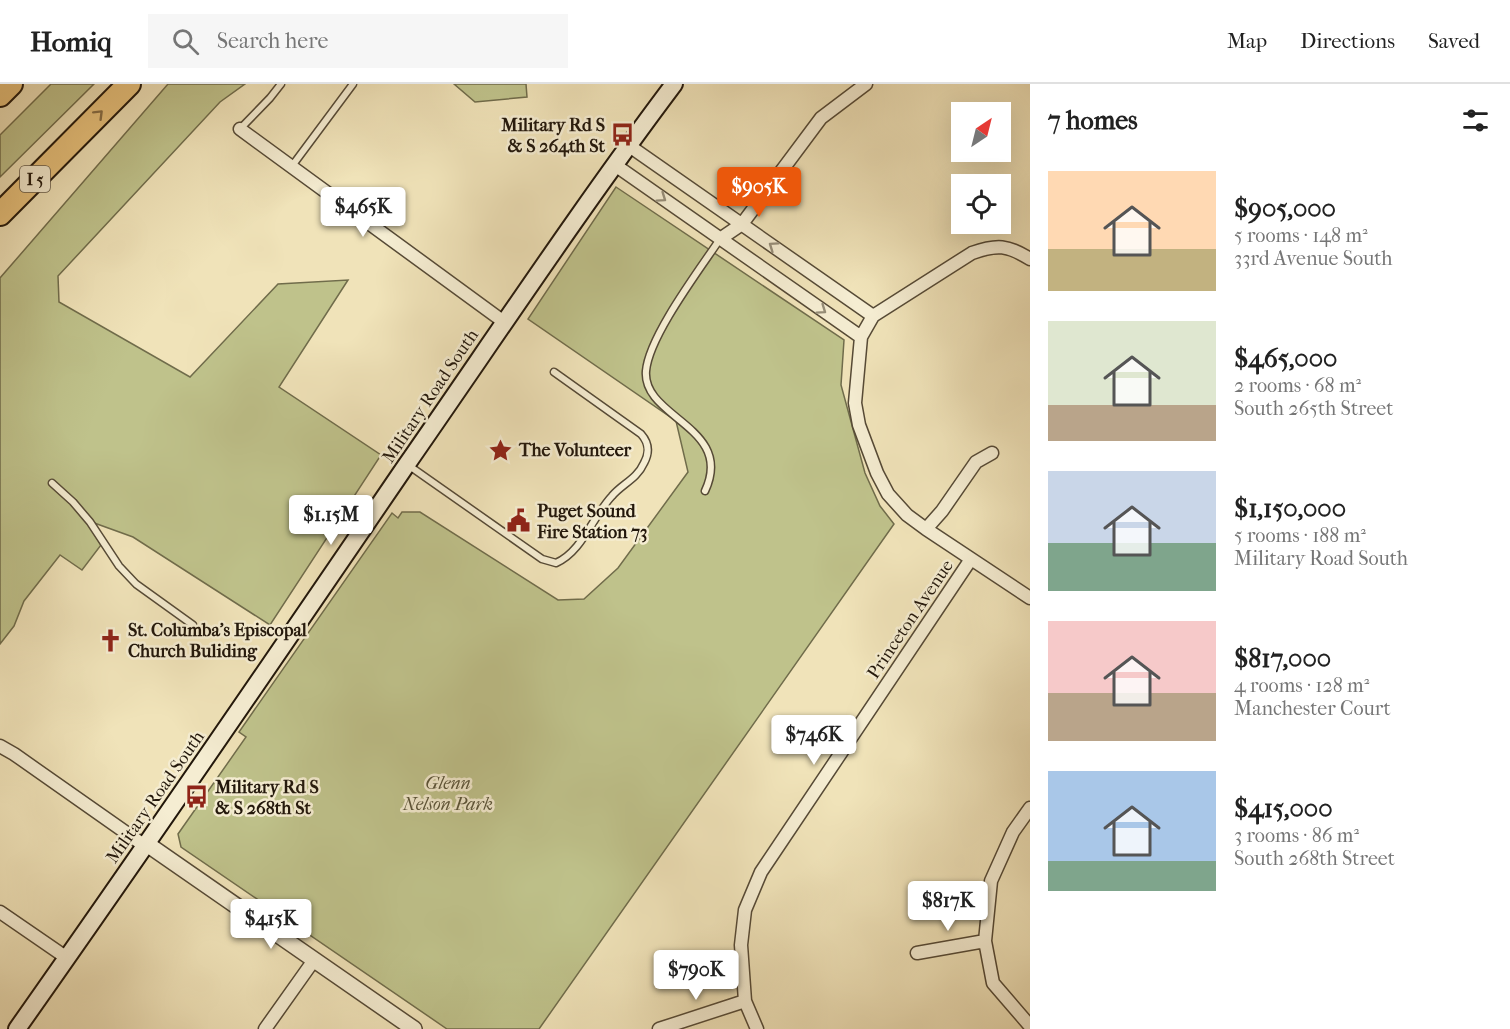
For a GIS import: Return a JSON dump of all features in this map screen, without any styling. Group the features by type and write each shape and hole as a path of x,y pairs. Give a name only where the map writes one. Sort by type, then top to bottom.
{"highway":[{"path":"0,95 11,84"},
{"name":"I 5","path":"0,214 129,84"},
{"path":"0,224 70,144"}],"main road":[{"name":"Military Road South","path":"17,1029 146,845 504,322 628,145 674,84"}],"street":[{"path":"720,239 742,224 821,118 866,84"},
{"path":"240,129 504,322"},
{"path":"628,145 873,316"},
{"path":"615,165 861,337"},
{"path":"1030,259 1015,250 1003,247 980,250 873,316 861,337 855,403 859,425 877,473 888,494 907,515 926,529 1030,598"},
{"path":"926,529 942,511 976,462 992,453"},
{"name":"Princeton Avenue","path":"757,1029 745,1001 741,945 745,910 761,872 971,559"},
{"path":"0,746 414,1029"},
{"path":"1030,808 1013,832 991,881 985,941 993,983 1030,1026"},
{"path":"0,912 67,958"},
{"path":"916,953 985,941"},
{"path":"265,1029 314,960"},
{"path":"660,1029 745,1001"}],"lane":[{"path":"240,129 270,99 281,84"},
{"path":"291,167 353,84"},
{"path":"705,491 712,475 712,466 704,446 687,425 653,397 646,371 657,339 670,315 720,239"},
{"path":"407,465 542,559 556,563 564,560 607,500 617,489 639,474 648,453 647,442 641,434 554,372"},
{"path":"52,483 90,522 119,566 130,578 193,625"}],"green space":[{"path":"51,84 94,84 0,177 0,135"},
{"path":"168,84 245,84 220,102 58,276 59,302 190,377 278,284 348,280 279,387 381,455 270,625 133,537 86,520 101,545 82,570 60,555 24,601 14,626 0,644 0,278"},
{"path":"454,84 526,84 527,97 475,102"},
{"name":"Glenn Nelson Park","path":"616,187 844,340 841,385 865,473 880,506 894,524 539,1029 447,1029 181,847 178,834 246,737 239,732 392,513 398,518 402,512 420,512 558,600 584,599 618,568 688,472 676,421 528,319"}],"place":[{"name":"Military Rd S & S 264th St","path":"623,135"},
{"name":"The Volunteer","path":"501,450"},
{"name":"Puget Sound Fire Station 73","path":"519,521"},
{"name":"St. Columba's Episcopal Church Buliding","path":"110,640"},
{"name":"Military Rd S & S 268th St","path":"197,797"}]}
